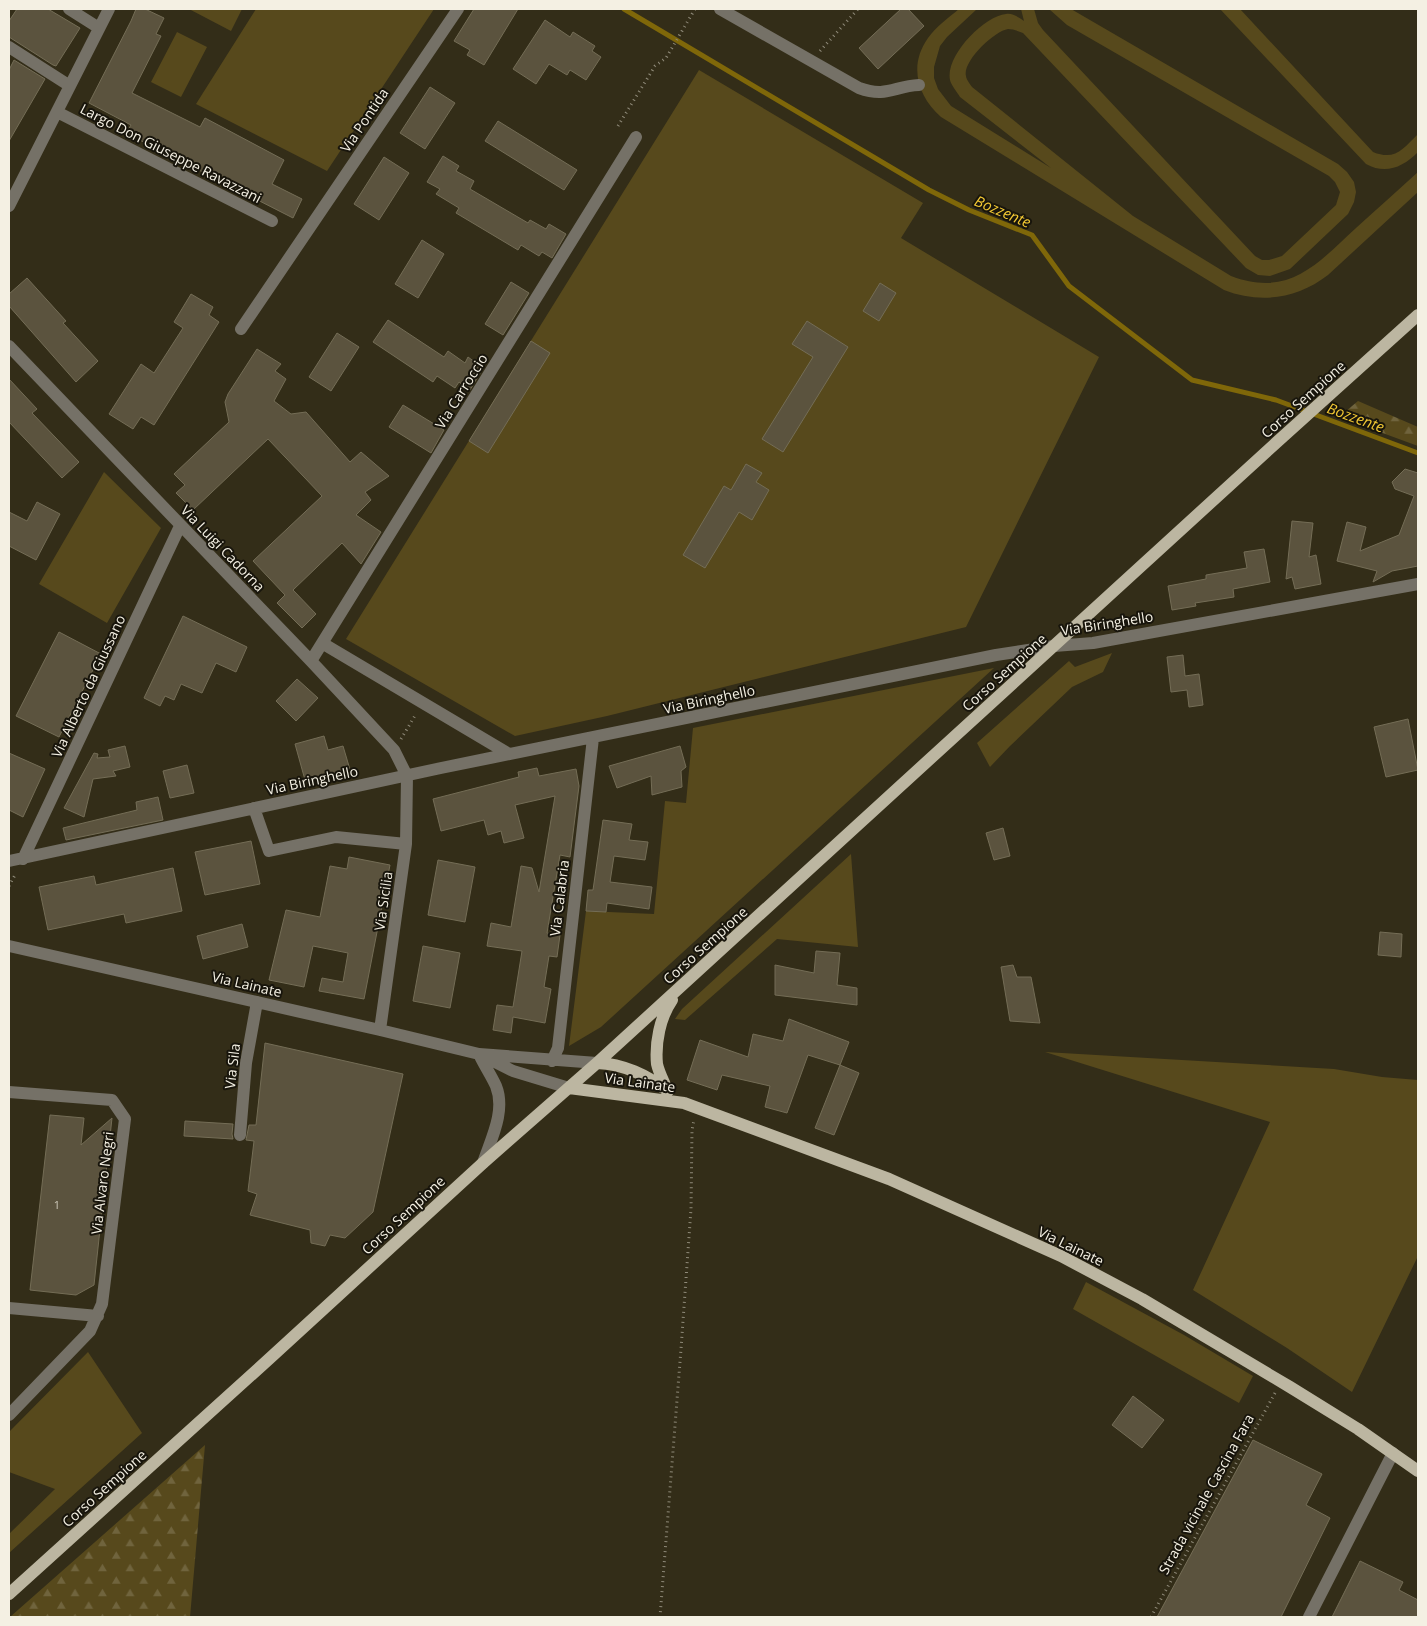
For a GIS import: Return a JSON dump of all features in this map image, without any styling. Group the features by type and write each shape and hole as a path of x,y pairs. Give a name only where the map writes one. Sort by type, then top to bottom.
{"main road":[{"name":"Corso Sempione","path":"9,1594 269,1360 483,1163 597,1063 1418,315"},
{"path":"667,1090 657,1064 658,1038 665,1009 682,985"},
{"name":"Via Lainate","path":"597,1063 612,1064 646,1076 684,1103"},
{"name":"Via Lainate","path":"568,1088 684,1103 889,1179 1061,1256 1142,1299 1281,1382 1358,1429 1418,1471"}],"street":[{"path":"68,9 99,28"},
{"path":"9,206 109,9"},
{"name":"Via Pontida","path":"241,329 458,9"},
{"path":"720,9 859,88 874,93 889,92 919,85"},
{"path":"9,47 70,86"},
{"name":"Largo Don Giuseppe Ravazzani","path":"57,112 272,221"},
{"name":"Via Carroccio","path":"311,661 636,137"},
{"name":"Via Luigi Cadorna","path":"9,346 394,750 408,776"},
{"name":"Via Alberto da Giussano","path":"23,859 180,526"},
{"name":"Via Biringhello","path":"9,861 509,754 996,655 1054,646 1093,643 1418,584"},
{"path":"322,643 509,754"},
{"name":"Via Calabria","path":"552,1061 558,1048 593,738"},
{"name":"Via Sicilia","path":"380,1030 406,844 408,776"},
{"path":"254,808 269,851 336,837 406,844"},
{"name":"Via Lainate","path":"9,946 479,1054 597,1063"},
{"name":"Via Sila","path":"240,1134 246,1064 257,1002"},
{"path":"479,1054 496,1086 499,1101 495,1129 483,1163"},
{"name":"Via Lainate","path":"479,1054 513,1071 568,1088"},
{"name":"Via Alvaro Negri","path":"9,1092 112,1100 125,1119 102,1304 98,1316"},
{"path":"9,1308 98,1316 90,1331 9,1415"},
{"path":"1309,1617 1393,1453"}],"path":[{"path":"618,126 655,66 666,58 696,9"},
{"path":"812,60 858,9"},
{"path":"394,750 423,703"},
{"path":"660,1617 682,1340 690,1208 692,1130 697,1108"},
{"name":"Strada vicinale Cascina Fara","path":"1151,1617 1281,1382"}],"green space":[{"path":"189,9 242,9 231,31"},
{"path":"256,9 434,9 327,171 196,104"},
{"path":"959,9 977,9 940,46 934,67 934,78 938,89 951,106 1051,168 960,97 950,80 950,70 954,60 960,49 977,29 997,16 1006,14 1013,15 1024,21 1021,9 1034,9 1038,23 1043,30 1255,256 1262,260 1282,256 1336,205 1340,192 1335,182 1329,176 1067,25 1049,9 1071,9 1338,164 1347,172 1354,182 1356,192 1354,202 1348,214 1290,269 1270,276 1258,275 1246,268 1023,33 1010,29 1002,31 980,48 966,70 966,77 972,87 1133,216 1231,276 1251,282 1270,283 1286,280 1301,274 1328,254 1418,172 1418,192 1328,275 1316,283 1291,294 1265,298 1251,297 1224,290 941,117 933,109 926,100 918,80 918,59 931,34"},
{"path":"1220,9 1240,9 1373,152 1387,155 1398,152 1418,134 1418,152 1406,162 1394,168 1380,169 1366,164"},
{"path":"177,32 207,47 181,97 151,82"},
{"path":"699,70 923,203 901,238 1099,357 966,627 607,716 515,736 346,639"},
{"path":"1358,401 1418,427 1418,446 1339,417"},
{"path":"104,472 161,528 107,623 39,584"},
{"path":"1112,653 1103,672 1072,687 990,767 977,743 1069,661 1075,667"},
{"path":"994,668 601,1027 569,1046 586,911 654,914 665,801 686,803 693,728"},
{"path":"851,854 858,947 777,939 685,1020 675,1019 682,1009"},
{"path":"1045,1052 1334,1069 1382,1077 1418,1080 1418,1256 1352,1392 1287,1348 1193,1290 1270,1122"},
{"path":"1086,1282 1184,1335 1253,1376 1239,1403 1073,1309"},
{"path":"88,1352 142,1433 9,1553 9,1534 55,1489 9,1472 9,1432"},
{"path":"205,1445 190,1617 10,1617"}],"building":[{"path":"17,9 48,9 80,28 56,66 9,37 9,21"},
{"path":"136,9 145,9 164,18 156,34 161,36 132,93 200,127 205,118 284,160 272,184 302,199 293,218 126,133 131,125 89,103"},
{"path":"474,9 518,9 484,65 467,55 470,50 454,41"},
{"path":"901,9 908,9 924,26 878,69 859,48"},
{"path":"545,20 570,37 573,32 595,46 592,51 601,57 586,80 570,70 567,75 549,64 536,84 513,69"},
{"path":"14,60 45,79 9,141 9,70"},
{"path":"430,87 455,103 425,149 400,133"},
{"path":"498,121 577,170 564,190 485,141"},
{"path":"443,156 459,166 456,171 474,181 470,189 528,223 530,220 546,229 549,224 566,234 552,258 542,252 539,256 521,245 518,250 456,213 459,208 436,194 440,189 427,182"},
{"path":"384,157 409,173 379,220 354,204"},
{"path":"422,240 444,254 418,298 395,284"},
{"path":"27,278 66,321 63,323 98,361 76,382 9,306 9,294"},
{"path":"511,282 529,293 503,335 485,324"},
{"path":"880,283 896,293 879,321 863,311"},
{"path":"191,294 213,307 209,315 219,322 154,425 141,417 133,429 109,414 141,364 154,373 183,328 174,322"},
{"path":"388,320 444,357 448,351 465,363 468,357 483,368 470,390 459,382 455,388 437,376 433,382 373,342"},
{"path":"807,321 848,347 783,452 762,439 813,357 792,344"},
{"path":"337,333 359,347 331,391 309,377"},
{"path":"531,341 550,353 488,453 469,441"},
{"path":"257,349 281,364 275,371 286,379 274,401 291,414 306,412 350,462 361,452 389,476 365,492 371,500 356,515 381,532 361,564 342,543 293,590 316,614 302,628 277,603 285,595 253,561 322,496 268,439 193,510 176,493 185,485 174,474 229,422 225,402 228,394"},
{"path":"9,379 37,409 32,413 79,462 62,478 9,422"},
{"path":"403,405 444,430 431,453 389,427"},
{"path":"746,464 762,473 756,482 769,490 752,520 739,512 705,568 683,555 724,486 731,490"},
{"path":"1405,469 1418,473 1418,566 1392,571 1373,582 1377,571 1337,561 1347,522 1366,527 1360,551 1399,535 1414,496 1395,489 1392,482"},
{"path":"37,502 60,514 36,560 9,546 9,512 27,521"},
{"path":"1292,521 1313,523 1309,557 1316,555 1321,584 1295,589 1292,577 1286,579"},
{"path":"1264,549 1270,582 1233,589 1234,597 1195,603 1196,606 1172,610 1168,586 1206,579 1206,575 1247,568 1244,552"},
{"path":"183,616 247,647 236,672 216,663 202,693 181,684 174,700 165,696 160,706 144,698"},
{"path":"59,632 101,654 59,737 16,716"},
{"path":"1183,655 1185,676 1199,674 1203,705 1189,707 1187,690 1171,692 1167,657"},
{"path":"297,679 318,698 296,721 276,701"},
{"path":"1408,719 1418,770 1386,777 1374,727"},
{"path":"324,736 328,750 343,746 351,773 333,779 331,773 305,780 295,744"},
{"path":"125,746 130,767 113,771 116,776 93,779 84,817 64,808 94,753 98,754 97,758 110,757 108,750"},
{"path":"680,746 686,767 681,771 682,787 652,795 651,776 617,788 609,766"},
{"path":"9,753 45,769 23,817 9,810"},
{"path":"187,765 194,793 170,798 163,771"},
{"path":"537,768 539,776 576,769 579,786 570,857 560,855 547,933 560,935 557,957 549,956 544,987 551,989 545,1023 513,1017 511,1033 493,1030 497,1005 513,1007 522,951 487,946 491,923 511,927 521,866 532,868 539,892 555,796 515,805 524,838 504,843 501,831 488,835 484,820 441,831 433,799 519,777 518,772"},
{"path":"158,797 163,820 66,840 63,828 137,810 136,802"},
{"path":"603,820 632,824 629,840 648,842 645,860 614,856 610,882 652,887 649,909 607,903 606,912 586,911 588,890 593,890"},
{"path":"1003,828 1010,856 994,860 986,833"},
{"path":"251,841 260,884 205,895 195,852"},
{"path":"349,857 390,865 364,999 319,991 322,978 343,982 348,953 313,946 304,987 269,980 286,910 320,917 330,866 347,869"},
{"path":"438,860 475,867 465,922 428,915"},
{"path":"173,868 182,911 126,923 124,914 48,930 39,887 94,876 96,885"},
{"path":"242,924 248,947 203,959 197,936"},
{"path":"1380,932 1402,934 1401,957 1378,955"},
{"path":"423,946 460,953 450,1008 413,1001"},
{"path":"816,951 840,953 837,985 857,988 857,1005 775,995 775,965 814,973"},
{"path":"1013,965 1017,977 1031,977 1040,1023 1010,1021 1001,967"},
{"path":"789,1019 849,1042 840,1065 808,1055 787,1113 765,1107 770,1086 722,1075 717,1090 687,1080 700,1040 748,1057 753,1034 783,1041"},
{"path":"265,1043 403,1074 373,1212 345,1238 330,1235 325,1246 311,1243 310,1230 250,1215 257,1194 248,1191 254,1141 246,1140 249,1125 256,1125"},
{"path":"840,1065 859,1073 834,1135 815,1128"},
{"path":"50,1115 84,1118 81,1145 112,1118 94,1285 76,1295 30,1290"},
{"path":"185,1121 233,1124 233,1139 184,1136"},
{"path":"1133,1396 1164,1420 1142,1448 1112,1425"},
{"path":"1253,1440 1322,1474 1306,1505 1330,1518 1281,1617 1157,1617"},
{"path":"1360,1561 1403,1582 1399,1590 1418,1600 1418,1617 1332,1617"}],"waterway":[{"name":"Bozzente","path":"624,9 929,190 969,210 1032,235 1069,286 1192,380 1276,400 1418,453"}]}
